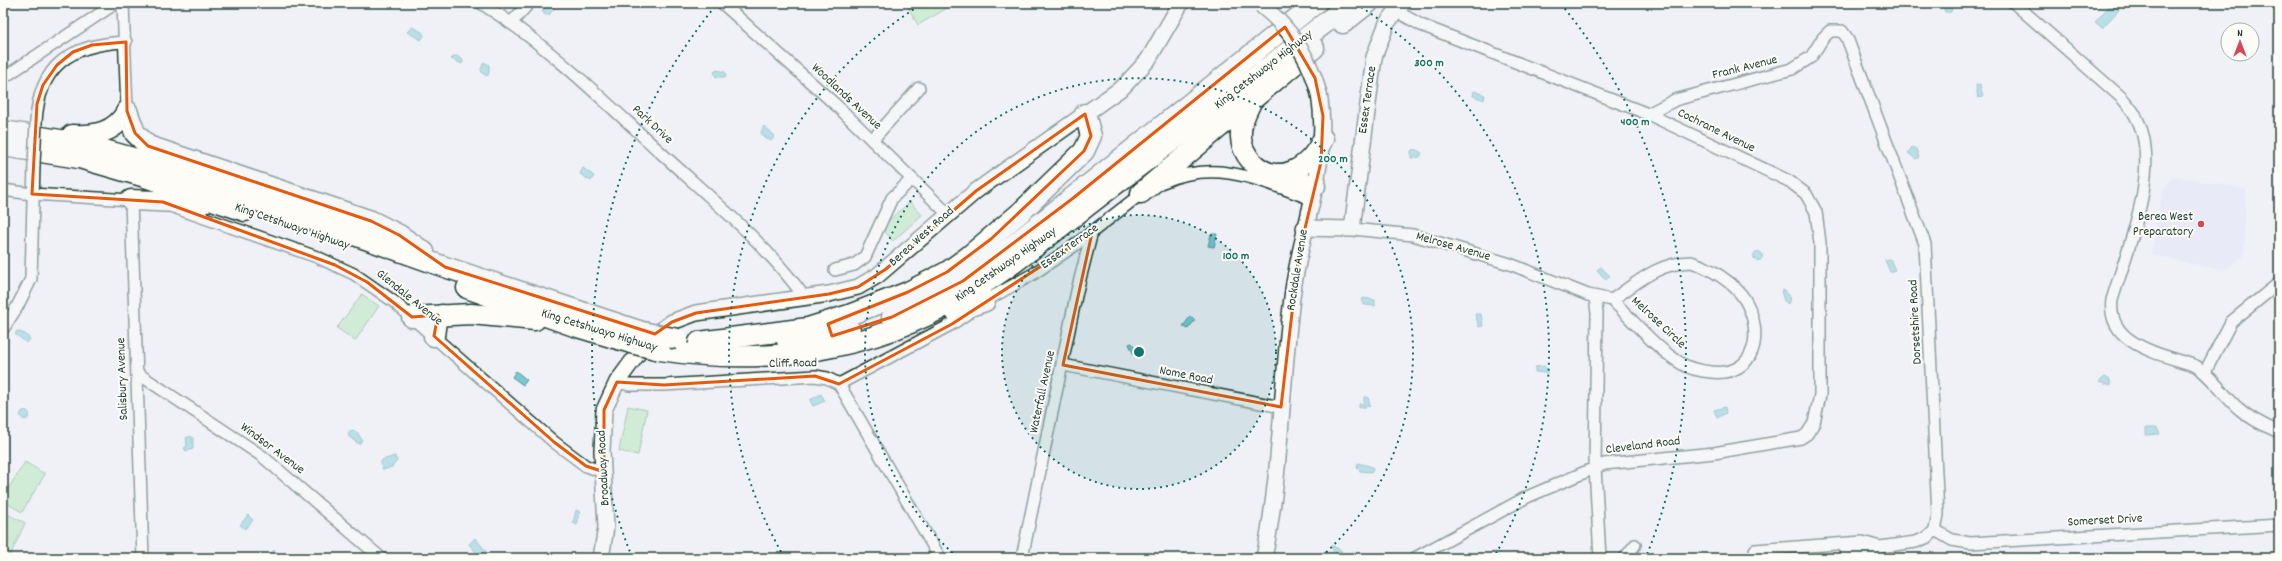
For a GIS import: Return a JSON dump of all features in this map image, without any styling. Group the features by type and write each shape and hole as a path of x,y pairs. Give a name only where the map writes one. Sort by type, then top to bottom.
{"highway":[{"name":"King Cetshwayo Highway","path":"3,146 79,158 145,177 555,319 636,337 752,344 827,335 892,317 947,290 979,270 1072,199 1316,3"},
{"name":"King Cetshwayo Highway","path":"3,131 79,143 147,162 445,267 636,337 660,350 716,357 787,355 858,342 927,317 963,297 1032,249 1351,3"},
{"path":"1141,193 1368,3"},
{"path":"1252,100 1242,122 1241,138 1242,147 1245,154 1255,165 1265,171 1279,174 1314,193"},
{"path":"3,126 68,135 93,135 114,127 127,111"},
{"path":"127,111 135,133 148,146 370,221 399,235 445,267"},
{"path":"699,342 790,330 825,323 891,300 947,272 991,239 1084,151 1091,136 1085,114"},
{"path":"1279,174 1295,171 1306,163 1312,157 1323,139"},
{"path":"131,200 223,203"},
{"path":"787,355 817,355 865,347 902,335 970,305 985,301"},
{"path":"412,317 471,314 526,320 555,319"},
{"path":"434,336 436,320 442,315"}],"street":[{"path":"3,78 116,3"},
{"path":"123,3 126,42 127,111"},
{"name":"Park Drive","path":"481,3 512,22 574,73 687,176 756,242 792,280 805,298"},
{"path":"512,22 529,3"},
{"name":"Woodlands Avenue","path":"722,3 872,140 948,214"},
{"name":"Berea West Road","path":"617,382 648,340 676,320 711,310 805,298 846,291 868,282 886,269 976,191 1123,87 1141,68 1166,31 1181,3"},
{"path":"2014,3 2122,98 2135,114 2141,128 2146,159 2146,179 2142,199 2112,300 2111,314 2114,324 2130,341 2196,366 2205,372 2238,409 2251,418 2279,432"},
{"name":"Rockdale Avenue","path":"1260,4 1282,24 1305,56 1313,72 1320,94 1323,116 1321,162 1304,228 1293,292 1281,407 1276,497 1264,558"},
{"name":"Cochrane Avenue","path":"1399,7 1428,28 1648,114 1789,181 1810,200 1816,212 1820,243 1820,395 1814,423"},
{"name":"Essex Terrace","path":"1352,229 1374,57 1381,34 1399,7"},
{"name":"Frank Avenue","path":"1648,114 1675,100 1792,69 1811,57 1826,34 1836,30"},
{"name":"Dorsetshire Road","path":"1836,30 1842,31 1847,38 1925,244 1932,354 1938,515 1936,530"},
{"path":"3,329 17,307 31,279 32,194 37,104 43,85 64,58 92,45 126,42"},
{"path":"872,140 920,88"},
{"name":"Essex Terrace","path":"839,384 952,324 985,301 1033,274 1092,232 1141,193 1182,175 1223,171 1314,193"},
{"path":"835,270 854,265 865,257 892,198 912,179"},
{"path":"3,190 32,194 131,200"},
{"name":"Salisbury Avenue","path":"131,200 143,558"},
{"name":"Glendale Avenue","path":"163,202 181,211 278,243 336,265 367,282 412,317 554,442 586,466 604,472"},
{"name":"Melrose Avenue","path":"1304,228 1397,232 1433,240 1510,264 1595,297 1612,300"},
{"name":"Waterfall Avenue","path":"1022,558 1076,291 1092,232"},
{"name":"Melrose Circle","path":"1691,262 1702,265 1714,271 1744,299 1754,324 1751,356 1746,362 1732,371 1720,373 1702,371 1684,365 1671,357 1612,300 1653,271 1670,263 1691,262"},
{"path":"783,300 792,280"},
{"path":"2205,372 2231,322 2279,283"},
{"path":"1595,297 1597,313 1595,467 1600,558"},
{"name":"Nome Road","path":"1062,365 1281,407"},
{"name":"Windsor Avenue","path":"137,373 262,456 381,558"},
{"name":"Cliff Road","path":"617,382 629,385 656,386 815,376 827,378 839,384"},
{"name":"Broadway Road","path":"601,558 606,527 602,429 604,410 617,382"},
{"path":"839,384 940,558"},
{"name":"Cleveland Road","path":"1415,558 1527,497 1595,467 1638,459 1714,453 1794,441 1808,434 1814,423"},
{"name":"Somerset Drive","path":"1936,530 1952,540 1970,543 2279,525"},
{"path":"1755,550 1842,545 1849,554 1872,551 1880,547 1916,542 1928,538 1936,530"},
{"path":"1626,558 1635,545"}],"highlighted area":[{"path":"1285,27 1315,78 1323,116 1321,162 1299,253 1281,407 1063,365 1092,233 952,324 839,384 815,376 664,385 617,382 604,410 604,472 586,466 554,442 434,336 438,315 412,317 367,282 335,265 163,202 32,194 37,104 43,85 57,65 73,52 92,45 126,42 127,111 135,133 148,146 371,221 399,235 445,267 655,334 672,322 696,313 829,294 858,287 886,269 976,191 1085,114 1091,136 1084,151 991,239 947,272 908,292 828,324 832,336 892,317 963,281 1072,199"}],"shaded area":[{"name":"Berea West Preparatory","path":"2173,176 2246,189 2244,256 2223,270 2151,255 2162,194"}],"green space":[{"path":"916,3 956,3 918,25 908,7"},
{"path":"910,202 922,215 893,241 881,227"},
{"path":"362,294 379,306 355,341 337,328"},
{"path":"628,406 647,410 638,455 619,451"},
{"path":"25,462 45,474 22,512 3,501 3,497"},
{"path":"3,512 25,523 9,558 3,558"}],"water":[{"path":"1942,3 1945,3 1952,9 1951,12 1945,12"},
{"path":"2112,3 2119,10 2102,28 2095,22"},
{"path":"548,4 551,4 554,8 549,15 545,15 542,11"},
{"path":"412,27 422,32 424,36 421,40 407,32"},
{"path":"454,56 457,56 463,60 462,64 451,59"},
{"path":"484,62 489,65 489,74 487,76 482,73 481,69"},
{"path":"717,70 725,72 726,77 716,77 714,72"},
{"path":"1980,84 1983,97 1978,98 1976,85"},
{"path":"1474,91 1485,95 1484,100 1473,96"},
{"path":"764,126 775,136 771,141 762,135 761,132"},
{"path":"1912,147 1916,149 1919,157 1916,159 1908,153"},
{"path":"1414,149 1422,153 1420,157 1411,158 1411,151"},
{"path":"583,168 594,176 591,181 580,174"},
{"path":"1211,234 1217,234 1214,247 1208,246"},
{"path":"1758,251 1763,256 1758,261 1753,256"},
{"path":"1890,259 1895,270 1890,272 1885,260"},
{"path":"1601,267 1610,276 1606,280 1597,270"},
{"path":"1784,290 1790,298 1788,304 1784,301 1781,291"},
{"path":"1363,298 1375,300 1375,306 1365,305 1362,303"},
{"path":"1475,314 1481,314 1483,326 1479,327"},
{"path":"1190,317 1195,320 1188,329 1183,326"},
{"path":"17,331 25,334 30,339 27,343 15,334"},
{"path":"1132,343 1138,353 1134,355 1129,344"},
{"path":"1544,366 1547,369 1547,373 1535,372 1535,367"},
{"path":"516,371 527,380 523,385 512,377"},
{"path":"2105,377 2110,380 2111,386 2099,382"},
{"path":"821,394 825,401 813,406 810,400"},
{"path":"1364,397 1368,397 1370,406 1359,408 1359,404 1364,404"},
{"path":"1725,407 1726,413 1717,418 1714,410"},
{"path":"25,410 30,415 25,420 20,415"},
{"path":"2146,428 2157,428 2160,434 2146,435"},
{"path":"351,430 357,432 362,440 359,444 349,437 348,433"},
{"path":"191,436 193,438 193,449 186,451 184,448 187,446 186,438"},
{"path":"395,456 397,461 392,467 383,470 380,463 382,460"},
{"path":"1358,463 1373,467 1372,472 1360,471 1357,468"},
{"path":"576,510 580,512 577,525 573,523"},
{"path":"248,515 253,520 245,529 240,525"},
{"path":"475,538 486,551 480,557 469,544"},
{"path":"1331,545 1341,550 1342,555 1338,556 1332,549"},
{"path":"274,550 280,555 278,558 266,558"}],"place":[{"name":"Berea West Preparatory","path":"2201,224"}]}
